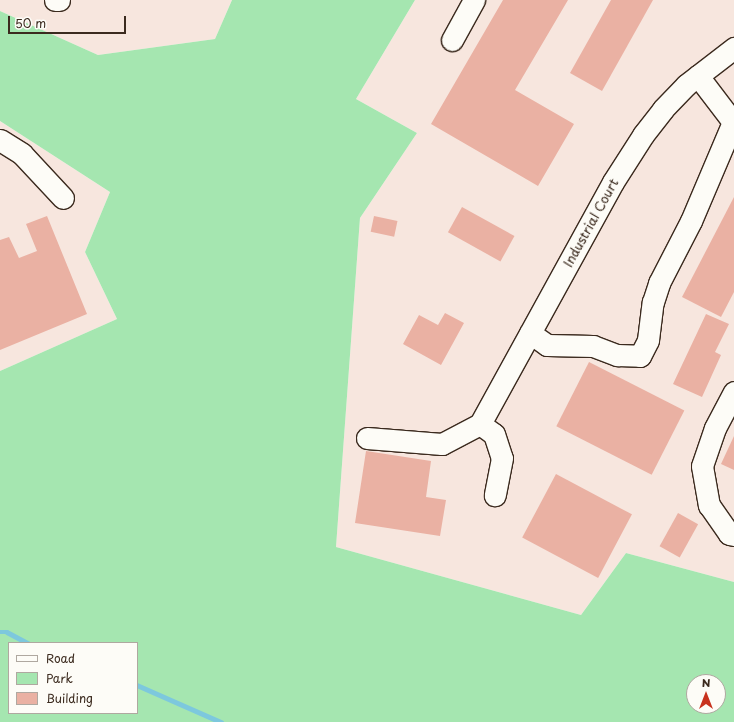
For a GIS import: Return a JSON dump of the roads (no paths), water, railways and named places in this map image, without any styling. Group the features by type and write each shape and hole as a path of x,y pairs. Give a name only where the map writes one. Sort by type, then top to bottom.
{"street":[{"path":"452,40 474,0"},
{"name":"Industrial Court","path":"480,424 613,182 642,135 663,109 698,76 734,48"},
{"path":"530,333 547,345 593,346 618,355 640,356 648,340 653,302 659,283 691,221 733,122 698,76"},
{"path":"0,140 22,154 63,198"},
{"path":"734,392 716,428 702,466 709,505 729,534 734,535"},
{"path":"367,438 442,444 480,424 494,434 502,458 495,495"}],"waterway":[{"path":"0,632 7,632 26,642"},
{"path":"138,685 221,722"}]}
